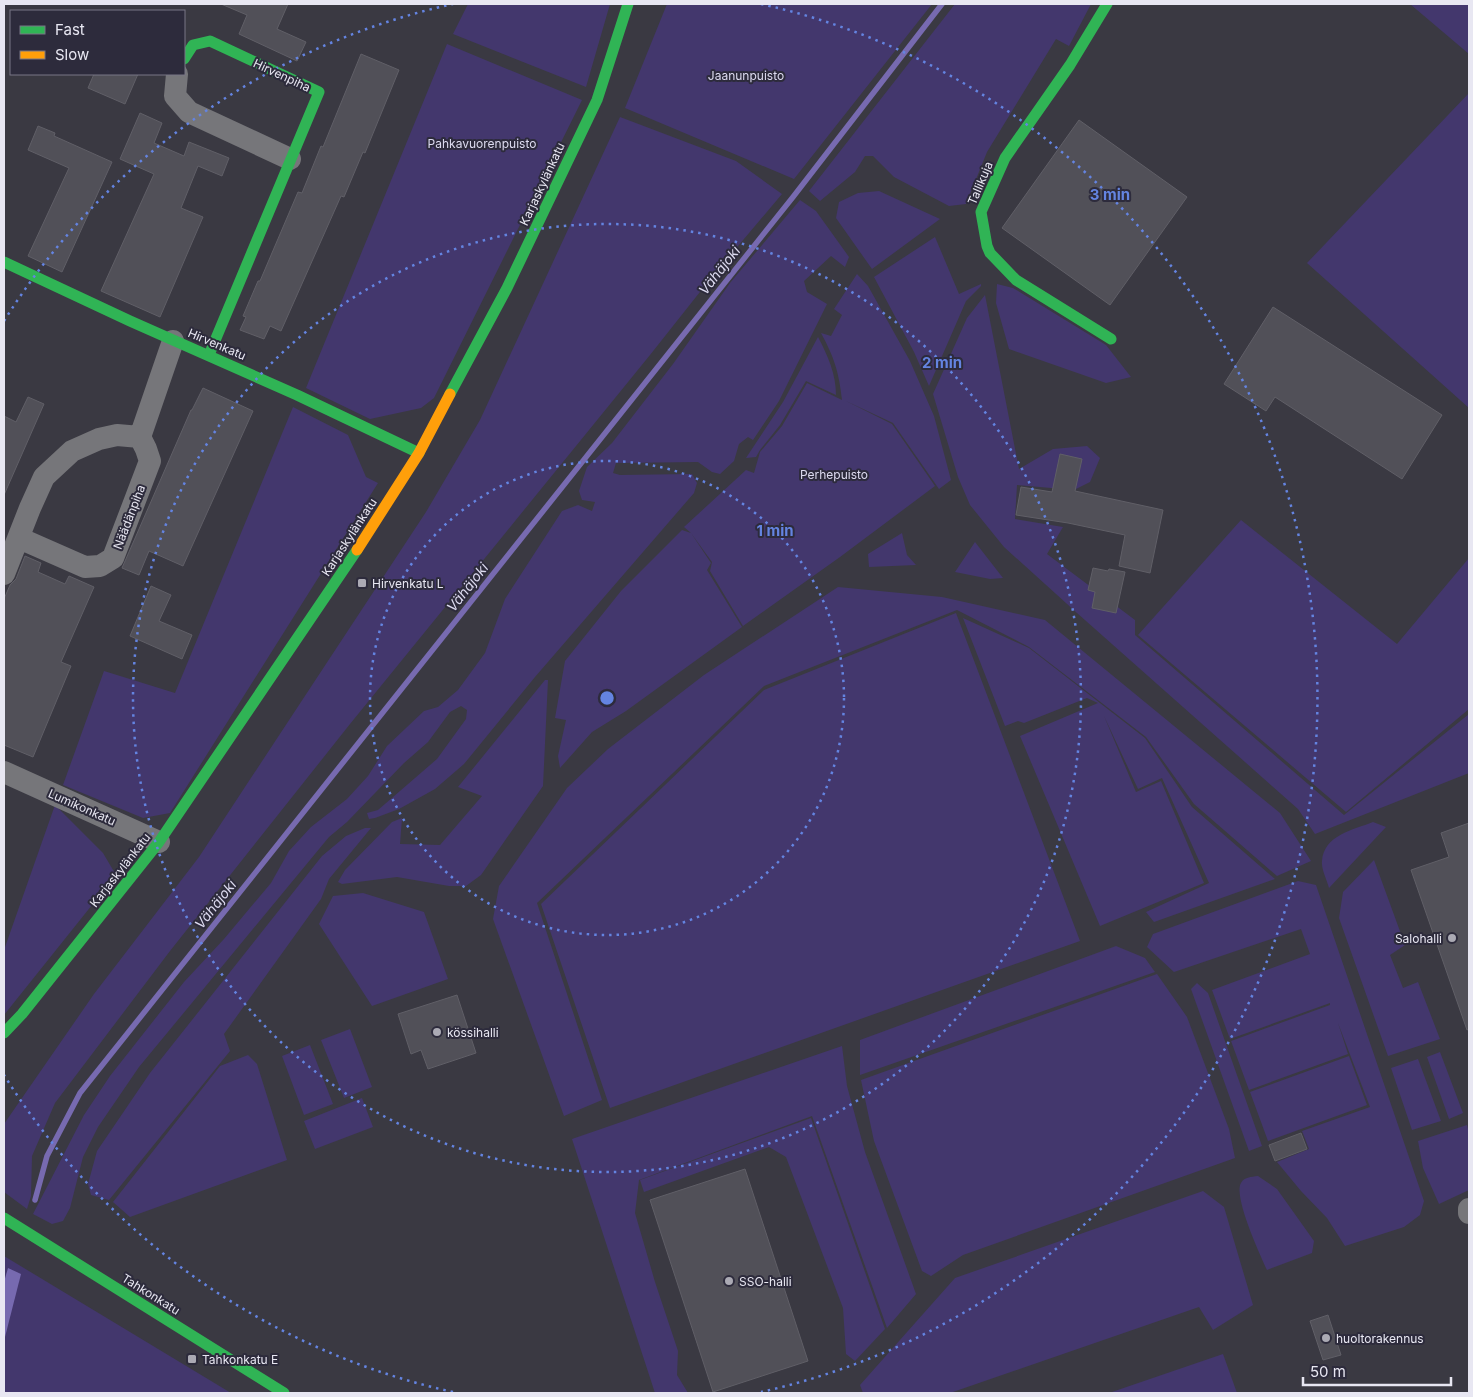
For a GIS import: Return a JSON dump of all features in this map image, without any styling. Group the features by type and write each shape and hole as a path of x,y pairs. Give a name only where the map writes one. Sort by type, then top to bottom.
{"street":[{"name":"Karjaskylänkatu","path":"4,1033 28,1006 159,842 316,613 396,491 507,288 597,100 628,4"},
{"name":"Tallikuja","path":"1107,4 1070,65 1005,158 981,212 986,246 990,253 1016,280 1111,338"},
{"name":"Hirvenpiha","path":"185,57 193,45 210,41 318,92 209,355"},
{"path":"178,75 175,96 189,112 290,159"},
{"name":"Hirvenkatu","path":"4,262 173,341 209,355 342,415 418,453"},
{"path":"4,574 44,477 72,451 100,439 117,435 140,437 173,341"},
{"name":"Näädänpiha","path":"19,538 86,567 100,566 114,558 150,461 140,437"},
{"name":"Lumikonkatu","path":"4,772 159,842"},
{"name":"Tahkonkatu","path":"4,1218 284,1393"}],"green space":[{"path":"468,4 610,4 586,87 453,34"},
{"name":"Jaanunpuisto","path":"667,4 932,4 794,179 625,108"},
{"path":"955,4 1091,4 1069,46 1056,39 987,152 966,204 949,206 894,177 873,156 865,156 855,172 820,201 809,191"},
{"path":"1410,4 1469,4 1469,54"},
{"name":"Pahkavuorenpuisto","path":"447,44 582,100 434,398 421,408 370,419 306,388"},
{"path":"1469,93 1469,408 1307,263"},
{"path":"620,117 736,161 782,194 711,278 350,724 170,951 55,1103 32,1156 31,1196 27,1209 4,1192 4,1124 94,994 199,857 426,512 480,420"},
{"path":"879,191 940,219 872,269 836,218 839,202 858,193"},
{"path":"800,200 816,211 849,257 845,267 831,256 804,281 807,292 827,304 779,401 753,440 748,437 739,444 734,461 720,474 712,472 698,462 616,463 613,473 620,475 692,474 697,483 694,493 535,677 464,764 435,789 399,809 369,819 367,813 378,810 437,759 466,719 467,710 461,706 450,712 428,742 404,763 347,822 329,837 139,1067 98,1127 83,1157 70,1208 63,1221 52,1224 33,1214 84,1115 110,1076 184,982 224,939 271,883 289,851 311,827 347,799 368,776 387,746 424,711 438,707 458,690 485,653 505,599 562,511 578,505 592,511 595,502 582,500 579,491 587,467 612,443 673,364 730,283"},
{"path":"935,237 959,294 981,284 981,286 966,301 929,386 914,352 874,277"},
{"name":"Perhepuisto","path":"857,274 868,286 910,361 934,416 951,480 939,489 893,423 846,401 892,424 935,486 743,626 710,571 712,562 691,533 684,527 746,470 754,473 760,452 782,426 807,383 842,400 835,365 821,333 831,336 842,315 834,309"},
{"path":"997,284 1013,288 1106,345 1131,377 1106,383 1009,349 996,303"},
{"path":"985,295 1019,469 1053,449 1087,446 1100,458 1090,482 1074,490 1017,485 1015,519 1063,527 1047,554 1135,620 1135,635 1344,815 1469,714 1469,773 1315,834 1298,809 1004,547 970,505 958,477 933,394 967,318"},
{"path":"818,337 831,365 836,395 806,381 780,425 756,457 746,458 783,402"},
{"path":"293,407 348,435 366,477 378,483 170,813 143,818 63,785 104,671 175,693"},
{"path":"1241,520 1397,644 1469,558 1469,709 1346,812 1138,635"},
{"path":"682,530 691,533 711,563 707,570 742,627 626,711 592,732 560,768 558,756 566,720 555,718 565,661 621,591"},
{"path":"902,533 907,555 916,565 869,567 868,554"},
{"path":"975,542 1003,578 990,579 955,572"},
{"path":"838,587 942,597 1045,620 1280,813 1311,861 1277,876 1194,804 1146,737 1029,647 957,610 764,686 537,903 602,1100 564,1116 493,919 499,886 567,788 608,749 704,675"},
{"path":"956,613 1080,941 610,1108 541,904 764,690"},
{"path":"963,618 1029,648 1145,738 1192,807 1275,879 1154,922 1146,912 1209,883 1162,778 1138,789 1104,716 1136,792 1161,781 1204,883 1100,926 1020,736 1098,703 1087,698 1024,723 1018,721 1005,726"},
{"path":"545,680 548,680 543,786 481,875 466,886 449,886 397,877 342,884 338,882 345,870 392,822 402,818 400,844 440,845 482,796 458,787"},
{"path":"55,805 103,853 116,875 4,1015 4,950"},
{"path":"1373,822 1386,827 1329,888 1322,864 1324,852 1328,845 1341,835"},
{"path":"365,828 371,828 329,879 321,899 224,1034 230,1051 109,1200 91,1195 88,1184 97,1151 150,1073 322,856 346,836"},
{"path":"1374,860 1405,945 1390,955 1403,988 1418,982 1440,1039 1388,1056 1339,918 1343,892"},
{"path":"1298,881 1316,885 1424,1201 1420,1215 1404,1227 1345,1246 1327,1218 1277,1162 1309,1149 1302,1131 1370,1107 1338,1023 1348,1054 1249,1090 1231,1041 1330,1005 1330,1003 1230,1039 1212,990 1310,954 1301,929 1174,972 1147,947 1153,934"},
{"path":"363,893 424,912 448,979 372,1006 319,924 333,896"},
{"path":"1116,946 1145,958 1155,972 860,1075 860,1040"},
{"path":"1157,974 1187,1017 1229,1129 1235,1158 963,1255 931,1276 922,1271 874,1141 861,1080"},
{"path":"1197,983 1208,993 1262,1146 1249,1151 1191,989"},
{"path":"350,1029 372,1087 344,1098 321,1040"},
{"path":"310,1045 333,1104 304,1115 282,1056"},
{"path":"842,1046 847,1086 865,1152 916,1294 887,1328 812,1116 639,1180 635,1213 678,1351 677,1375 688,1393 655,1393 572,1139"},
{"path":"1440,1052 1463,1113 1449,1119 1427,1057"},
{"path":"248,1055 257,1064 287,1160 130,1217 113,1202 220,1066"},
{"path":"1349,1056 1367,1105 1268,1141 1250,1092"},
{"path":"1418,1059 1441,1121 1412,1130 1391,1068"},
{"path":"362,1098 373,1127 315,1149 304,1121"},
{"path":"811,1118 885,1329 855,1361 846,1354 843,1308 786,1157 769,1147 644,1192 640,1180"},
{"path":"1467,1125 1469,1133 1469,1190 1439,1204 1423,1168 1418,1141"},
{"path":"1258,1176 1277,1189 1314,1241 1312,1253 1267,1270 1248,1226 1240,1190 1241,1183 1244,1180"},
{"path":"1203,1191 1224,1207 1253,1305 1213,1330 1199,1307 950,1393 863,1393 860,1385 955,1278"},
{"path":"4,1256 231,1393 4,1393"},
{"path":"1223,1354 1237,1393 1109,1393"}],"shaded area":[{"path":"8,1268 21,1274 4,1341 4,1282"}],"building":[{"path":"221,4 288,4 277,29 306,42 297,61 239,34 247,15"},
{"path":"361,54 399,70 365,153 363,152 344,197 341,196 281,331 270,326 264,339 240,330 246,317 243,316 258,281 260,281 298,192 302,193 321,146 323,147"},
{"path":"94,75 138,75 125,104 88,88"},
{"path":"140,113 162,123 154,143 184,156 189,142 229,158 222,176 198,166 181,208 203,217 160,317 101,291 154,174 120,159"},
{"path":"1079,120 1187,197 1110,305 1002,228"},
{"path":"38,126 55,133 54,136 112,162 62,272 28,256 69,168 28,150"},
{"path":"1273,307 1442,415 1402,479 1275,397 1266,411 1224,384"},
{"path":"203,388 253,411 183,566 149,551 139,575 122,568 191,410"},
{"path":"28,397 44,404 4,495 4,416 16,422"},
{"path":"1060,454 1082,459 1075,491 1163,510 1150,573 1119,566 1125,535 1068,523 1016,515 1021,487 1052,492"},
{"path":"25,556 41,563 38,572 65,584 69,576 94,587 61,662 71,666 33,757 4,745 4,599 10,585 16,579"},
{"path":"1093,568 1125,572 1116,613 1092,608 1095,592 1088,590"},
{"path":"151,586 171,595 159,621 192,635 182,659 130,636"},
{"name":"Salohalli","path":"1469,823 1469,1029 1467,1030 1411,870 1449,857 1441,833"},
{"name":"kössihalli","path":"457,995 476,1053 428,1069 421,1050 411,1054 398,1014"},
{"path":"1301,1133 1307,1149 1275,1161 1269,1145"},
{"name":"SSO-halli","path":"745,1169 808,1361 713,1392 650,1200"},
{"name":"huoltorakennus","path":"1328,1315 1341,1355 1323,1360 1310,1321"}],"waterway":[{"name":"Vähäjoki","path":"35,1200 47,1156 80,1093 793,197 942,4"}],"traffic: fast":[{"path":"450,394 507,288 597,100 628,4"},
{"path":"1107,4 1070,65 1005,158 981,212 990,253 1016,280 1111,339"},
{"path":"185,57 193,45 210,41 319,92 209,355"},
{"path":"4,262 130,321 297,395 419,453"},
{"path":"4,1033 22,1014 159,842 357,550"},
{"path":"4,1218 284,1393"}],"traffic: slow":[{"path":"357,550 419,453 450,394"}],"place":[{"name":"Hirvenkatu L","path":"362,583"},
{"name":"Salohalli","path":"1452,938"},
{"name":"kössihalli","path":"437,1032"},
{"name":"SSO-halli","path":"729,1281"},
{"name":"huoltorakennus","path":"1326,1338"},
{"name":"Tahkonkatu E","path":"192,1359"}]}
